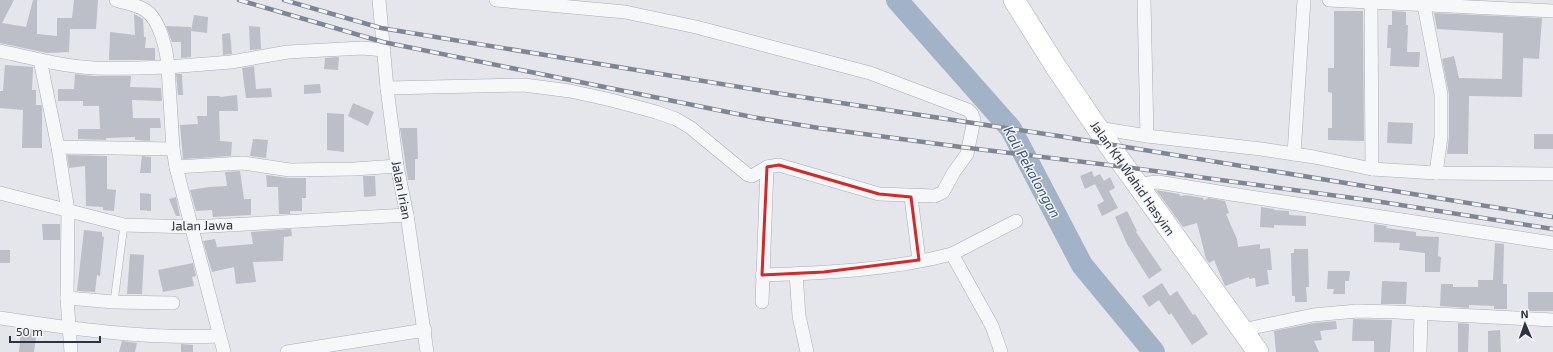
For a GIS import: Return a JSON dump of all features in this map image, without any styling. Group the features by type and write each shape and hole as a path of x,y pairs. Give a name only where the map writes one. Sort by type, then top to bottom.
{"main road":[{"name":"Jalan KH Wahid Hasyim","path":"1014,0 1056,67 1140,189 1258,352"}],"street":[{"path":"116,0 144,10 150,14 164,41 167,54 173,148 176,167 224,352"},
{"name":"Jalan Irian","path":"379,0 387,88 397,166 407,215 428,352"},
{"path":"387,88 524,85 570,91 656,112 676,119 691,128 748,175 752,176 767,166 779,165 879,194 935,196 943,192 954,172 967,154 974,120 972,114 968,110 870,73 696,28 624,12 496,0"},
{"path":"1144,0 1148,136"},
{"path":"1294,154 1304,0"},
{"path":"1329,0 1371,3 1423,2 1553,11"},
{"path":"1423,2 1441,94 1441,137 1436,173"},
{"path":"1371,3 1372,169"},
{"path":"0,51 40,60 93,68 131,69 231,62 288,52 354,48 384,50"},
{"path":"40,60 58,147 68,211 67,298 71,352"},
{"path":"1098,128 1148,136 1261,149 1372,169 1436,173 1553,174"},
{"path":"58,147 173,148"},
{"path":"176,167 243,163 290,170 354,169 397,166"},
{"path":"762,302 767,166"},
{"path":"1140,189 1148,183 1158,182 1553,243"},
{"name":"Jalan Jawa","path":"0,193 124,225 192,227 407,215"},
{"path":"911,196 919,260"},
{"path":"762,275 796,274 879,267 952,254 1016,222"},
{"path":"952,254 992,326 1001,352"},
{"path":"796,274 800,316 807,352"},
{"path":"67,298 114,302 173,303"},
{"path":"1242,330 1277,322 1338,312 1421,313 1553,320"},
{"path":"1420,352 1421,313"},
{"path":"0,318 120,334 185,337 219,336"},
{"path":"286,352 425,330"}],"lane":[{"path":"114,302 124,225"}],"highlighted area":[{"path":"779,165 879,194 911,197 919,260 824,272 762,275 767,167"}],"building":[{"path":"0,0 14,0 2,23 26,27 33,0 37,0 37,34 57,36 57,18 72,18 74,0 98,0 96,29 70,29 69,52 47,53 0,43"},
{"path":"1334,11 1363,11 1364,141 1328,140 1328,128 1332,128 1332,93 1328,92 1328,68 1334,68"},
{"path":"1392,11 1406,12 1406,25 1408,25 1407,52 1420,52 1419,67 1390,66 1391,48 1387,48 1388,25 1392,25"},
{"path":"1434,13 1542,18 1539,59 1523,58 1522,97 1469,96 1468,154 1447,154 1449,137 1449,94 1442,59 1454,56 1459,78 1502,79 1503,33 1437,29"},
{"path":"134,14 143,19 144,37 146,37 145,48 155,48 155,60 109,60 110,32 135,35"},
{"path":"194,15 208,17 207,33 191,31"},
{"path":"166,26 191,27 191,57 181,58 181,42 172,42"},
{"path":"249,26 260,27 261,49 250,50"},
{"path":"230,33 232,54 223,55 222,34"},
{"path":"339,57 338,70 324,69 325,58"},
{"path":"5,65 33,67 32,90 36,90 36,105 41,105 42,107 42,148 22,148 23,110 0,108 0,91 3,91"},
{"path":"254,66 256,89 271,88 272,97 246,98 242,68"},
{"path":"75,74 94,76 131,76 130,87 161,88 162,101 132,100 133,118 160,118 161,128 150,128 150,141 135,140 135,137 106,138 106,140 78,139 78,129 100,129 99,106 83,106 83,101 58,101 58,89 74,89"},
{"path":"176,74 182,74 183,95 178,95"},
{"path":"320,84 321,93 304,94 304,85"},
{"path":"237,95 238,111 219,111 220,141 232,142 231,156 183,159 180,125 198,124 197,116 207,116 207,96 220,97"},
{"path":"353,103 374,112 368,126 348,116"},
{"path":"327,113 344,114 344,152 327,150"},
{"path":"1388,122 1413,123 1412,144 1387,143"},
{"path":"400,128 417,128 418,159 415,159 415,180 408,180"},
{"path":"1534,134 1553,134 1553,149 1534,149"},
{"path":"253,139 268,140 266,158 250,156"},
{"path":"67,155 107,156 107,189 116,190 114,211 103,210 103,207 86,206 85,166 69,168"},
{"path":"142,156 151,157 151,173 140,173"},
{"path":"240,171 244,199 251,199 251,215 213,217 212,210 196,211 190,190 227,186 225,172"},
{"path":"1092,171 1094,177 1100,174 1104,181 1110,177 1115,188 1109,191 1118,208 1102,216 1097,205 1104,201 1095,184 1085,189 1080,176"},
{"path":"266,175 289,178 306,178 306,198 302,198 302,211 290,211 290,214 279,214 278,187 267,187"},
{"path":"363,176 375,176 376,196 364,197"},
{"path":"1156,190 1179,194 1180,196 1186,195 1203,198 1204,200 1209,198 1225,201 1229,213 1226,214 1237,239 1238,247 1260,244 1260,249 1270,248 1272,270 1267,270 1269,284 1256,287 1255,278 1249,279 1249,277 1225,286 1214,260 1209,263 1206,259 1197,223 1183,227"},
{"path":"140,193 151,194 151,211 140,210"},
{"path":"176,197 180,216 176,216 169,199"},
{"path":"1261,207 1289,211 1289,215 1306,216 1306,226 1274,225 1274,228 1260,227"},
{"path":"1127,211 1137,231 1136,232 1162,270 1149,279 1127,244 1115,217"},
{"path":"42,224 60,224 60,240 43,240"},
{"path":"1374,224 1387,226 1386,228 1416,232 1416,236 1439,237 1438,256 1441,257 1440,272 1425,272 1425,253 1399,250 1400,243 1374,242"},
{"path":"291,229 292,236 284,237 283,261 253,262 256,282 236,284 234,267 212,272 203,241 215,239 217,247 253,244 251,232"},
{"path":"84,230 102,232 102,236 104,237 100,276 97,275 95,292 77,291"},
{"path":"1495,243 1504,244 1503,284 1507,284 1507,309 1494,309 1494,306 1469,305 1469,308 1440,306 1441,284 1453,284 1453,287 1478,287 1478,280 1493,280"},
{"path":"1294,249 1308,249 1309,287 1306,287 1307,302 1295,302 1295,296 1292,296 1291,253 1294,253"},
{"path":"0,250 10,250 10,263 0,263"},
{"path":"130,254 144,255 142,294 127,294"},
{"path":"193,263 196,276 192,277 194,286 163,292 158,270"},
{"path":"1328,271 1350,271 1349,281 1345,281 1345,294 1333,294 1334,289 1327,289"},
{"path":"1382,281 1407,282 1406,304 1381,304"},
{"path":"1162,283 1170,296 1177,291 1208,334 1192,345 1171,313 1169,315 1159,300 1149,307 1142,296"},
{"path":"1528,292 1553,292 1553,311 1528,311"},
{"path":"1353,319 1392,320 1390,352 1374,352 1374,341 1352,341"},
{"path":"1336,321 1337,329 1320,331 1322,340 1314,341 1319,352 1276,352 1274,331 1314,323"},
{"path":"1458,323 1469,324 1468,352 1458,352"},
{"path":"21,329 37,331 34,352 19,352"},
{"path":"1500,330 1501,352 1488,352 1488,331"},
{"path":"122,341 137,343 135,352 119,352"},
{"path":"181,344 193,345 193,352 181,352"}],"waterway":[{"name":"Kali Pekalongan","path":"897,0 1011,129 1082,265 1154,352"}],"railway":[{"path":"239,0 383,42 752,117 819,128 1375,201 1553,229"},
{"path":"284,0 381,28 782,94 1065,137 1553,217"}]}
